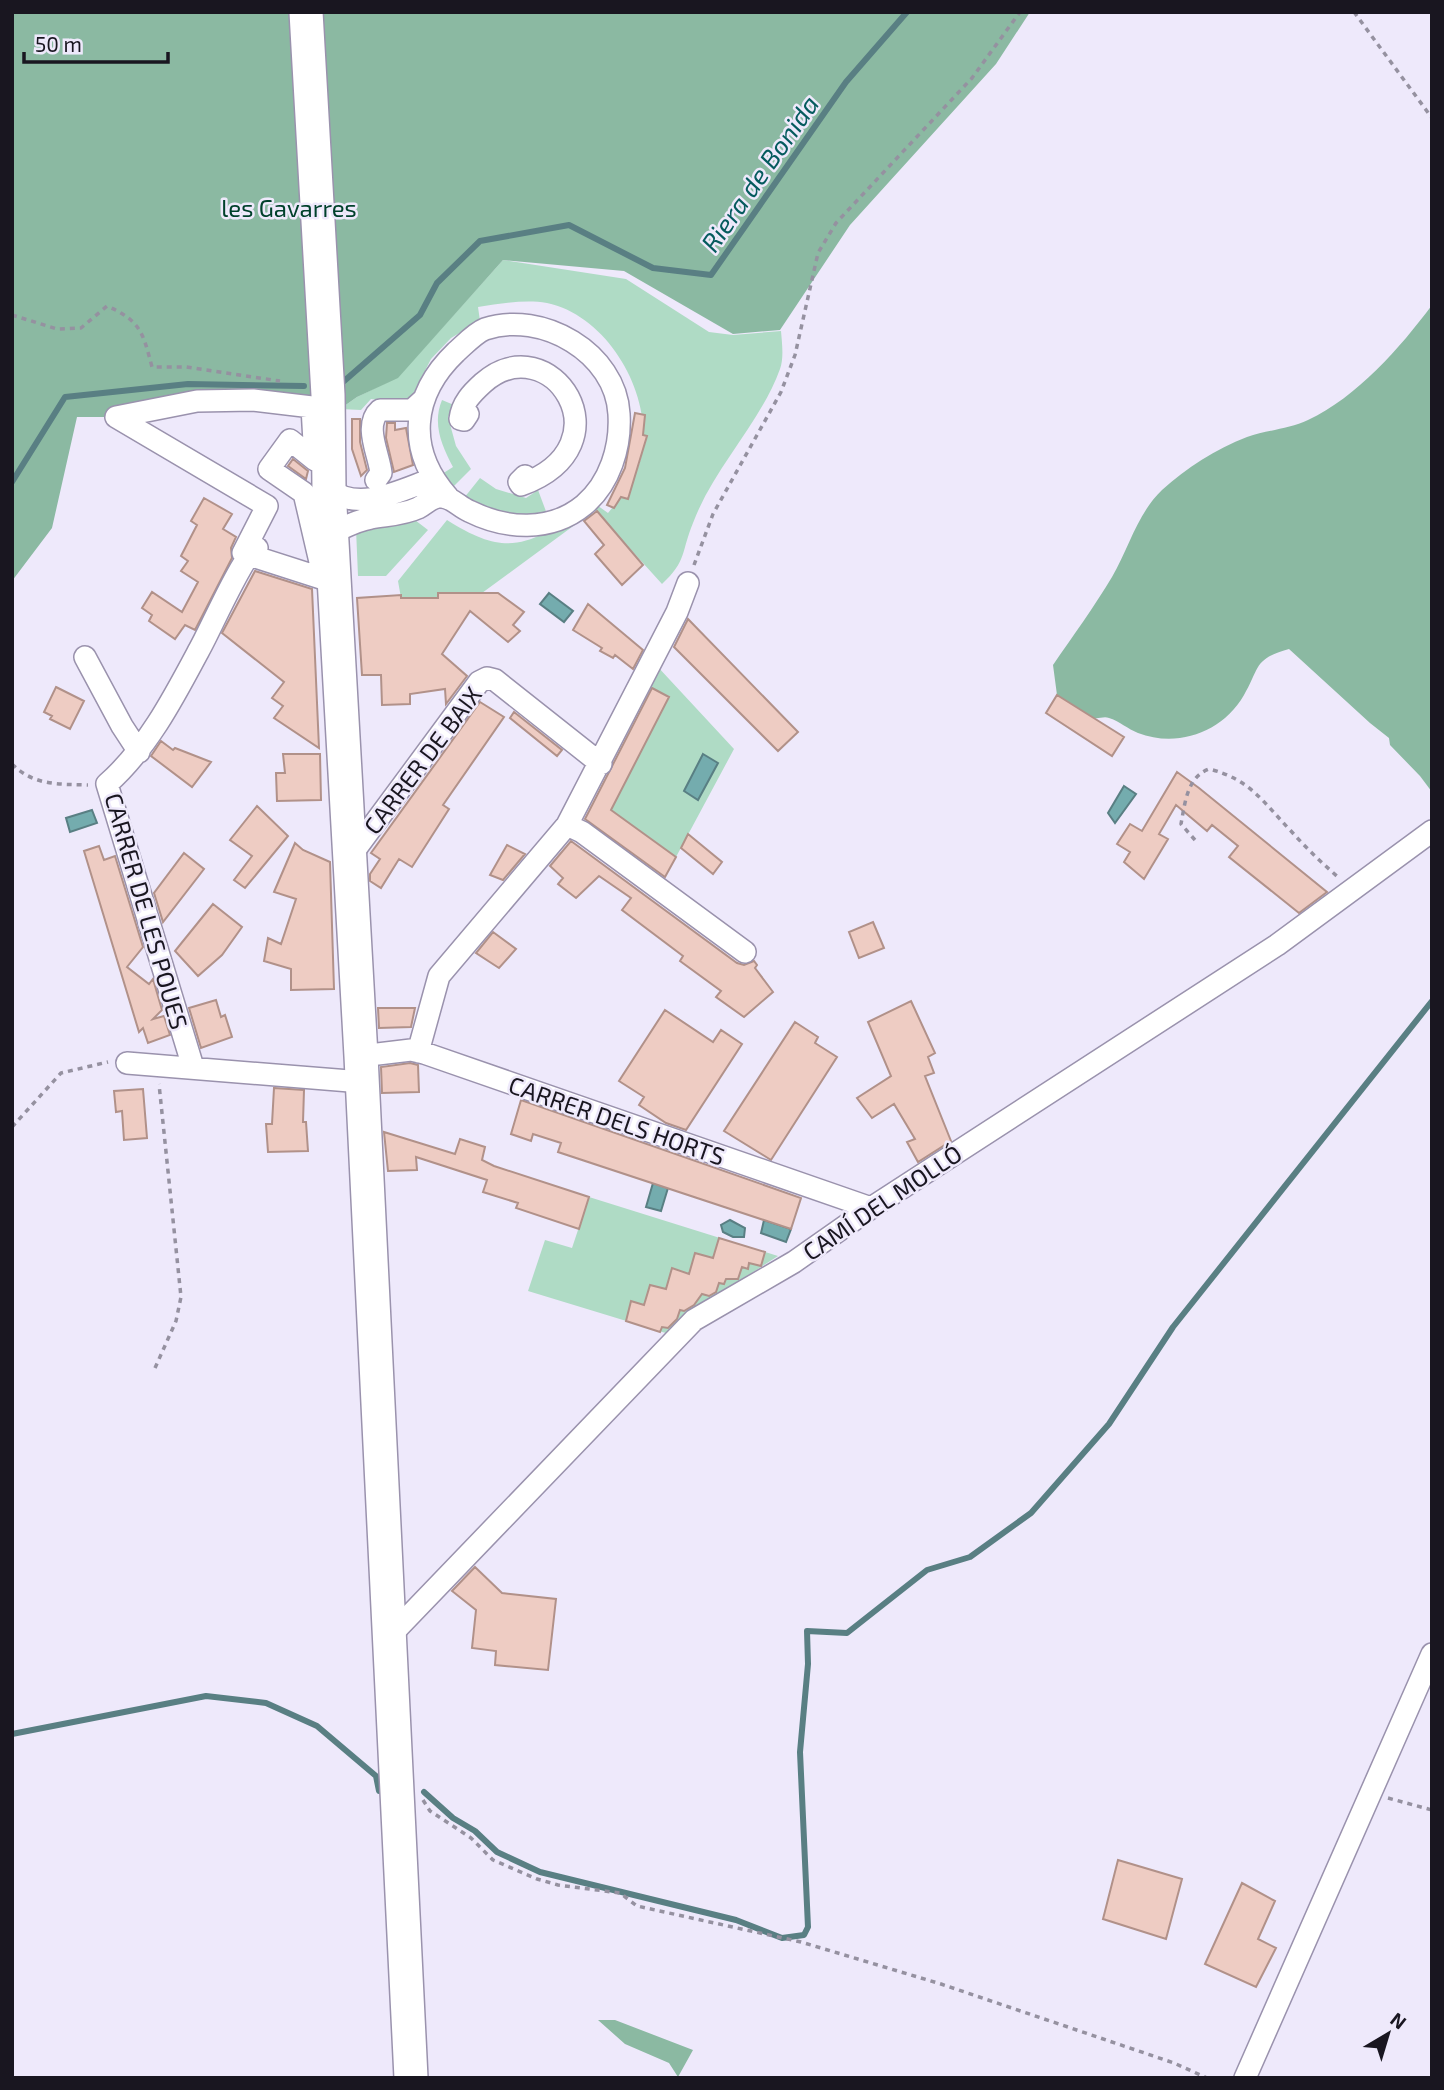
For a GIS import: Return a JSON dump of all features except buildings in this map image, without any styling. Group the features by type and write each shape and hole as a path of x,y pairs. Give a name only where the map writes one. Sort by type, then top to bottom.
{"main road":[{"path":"306,12 328,395 332,533 329,577 361,1069 411,2078"}],"street":[{"path":"535,326 562,334 584,348 602,371 619,406 620,439 601,484 583,505 545,524 514,526 487,520 448,497 432,479 423,458 418,427 423,401 442,366 483,330 535,326"},
{"path":"468,414 464,420 460,418 469,397 489,378 501,372 537,368 560,386 568,395 576,417 576,439 558,463 535,480 521,485 519,482 525,476"},
{"name":"CARRER DE LES POUES","path":"193,1067 107,784 139,752 199,651 250,555 243,553 267,506 116,417 197,401 253,400 312,407 315,460 290,440 269,469 304,493 329,577"},
{"path":"376,480 381,473 372,428 374,415 380,410 412,410 423,401"},
{"path":"329,489 345,498 369,499 432,479"},
{"path":"332,533 353,523 417,509 437,496 448,497"},
{"path":"250,555 324,579 329,577"},
{"path":"418,1052 439,976 566,825 601,764 677,612 688,583"},
{"path":"85,657 139,752"},
{"name":"CARRER DE BAIX","path":"349,859 479,682 487,678 495,680 601,764"},
{"path":"566,825 582,832 745,952"},
{"name":"CAMÍ DEL MOLLÓ","path":"388,1638 694,1320 794,1262 871,1208 1277,945 1432,831"},
{"name":"CARRER DELS HORTS","path":"127,1063 193,1067 361,1069 418,1052 871,1208"},
{"path":"1245,2078 1432,1654"}],"path":[{"path":"688,583 713,514 781,392 795,355 818,253 836,223 972,78 1020,12"},
{"path":"1354,12 1432,118"},
{"path":"12,315 57,329 81,328 107,306 129,316 144,334 152,367 186,367 280,381"},
{"path":"12,764 25,777 46,784 107,784"},
{"path":"1195,840 1181,824 1186,796 1194,779 1209,769 1230,774 1263,799 1298,839 1353,891"},
{"path":"12,1127 61,1073 99,1061 127,1063"},
{"path":"155,1368 176,1321 181,1297 157,1065"},
{"path":"420,1796 430,1811 471,1838 493,1860 537,1879 620,1893 637,1906 827,1950 954,1988 1174,2063 1207,2078"},
{"path":"1366,1804 1379,1797 1407,1801 1432,1810"}],"shaded area":[{"path":"503,260 626,279 709,332 733,335 781,331 781,365 771,389 702,503 680,562 662,584 595,510 482,593 438,593 438,598 401,598 398,581 447,520 490,541 523,542 555,527 594,503 608,513 628,487 639,466 644,434 641,410 634,386 622,362 608,342 590,324 569,311 547,303 521,302 478,307 480,321 451,338 431,359 411,398 402,403 371,399 361,410 340,409 357,397 398,377"},
{"path":"442,400 454,405 448,417 456,446 471,469 452,488 442,474 453,467 438,426"},
{"path":"480,478 496,489 526,498 538,490 547,514 504,514 464,498"},
{"path":"423,487 425,495 398,507 428,530 386,576 358,576 356,529 389,501"},
{"path":"549,593 573,611 564,622 540,604"},
{"path":"657,666 734,749 676,857 632,825 621,845 600,830 669,697 647,685"},
{"path":"703,754 718,763 698,800 684,791"},
{"path":"1124,786 1136,794 1115,823 1108,813"},
{"path":"92,810 97,823 70,832 66,818"},
{"path":"653,1183 668,1188 661,1211 646,1207"},
{"path":"589,1197 778,1256 696,1309 669,1334 528,1291 545,1240 572,1248"},
{"path":"730,1220 745,1228 744,1237 733,1237 723,1232 721,1225"},
{"path":"764,1220 791,1229 786,1242 761,1233"}],"green space":[{"name":"les Gavarres","path":"12,12 1030,12 996,64 850,225 780,330 733,334 624,271 503,260 398,378 357,397 340,409 253,400 115,417 77,417 52,528 12,581"},
{"path":"1432,305 1432,792 1390,745 1389,738 1289,649 1263,661 1244,695 1224,719 1211,728 1183,738 1168,739 1138,733 1109,718 1089,716 1057,695 1053,665 1105,588 1153,499 1181,474 1224,447 1247,437 1301,423 1344,398 1392,354"},
{"path":"598,2020 615,2020 693,2050 678,2077 669,2063 625,2044"}],"waterway":[{"name":"Riera de Bonida","path":"343,382 420,315 437,283 480,241 569,225 653,268 711,275 846,82 907,12"},
{"path":"12,482 65,397 188,384 304,386"},
{"path":"424,1792 453,1818 475,1831 497,1852 540,1872 736,1920 782,1938 804,1935 808,1927 800,1752 808,1664 807,1631 847,1633 927,1570 970,1557 1031,1513 1109,1424 1173,1327 1432,1001"},
{"path":"12,1734 206,1696 266,1703 317,1726 376,1776 379,1791"}]}
